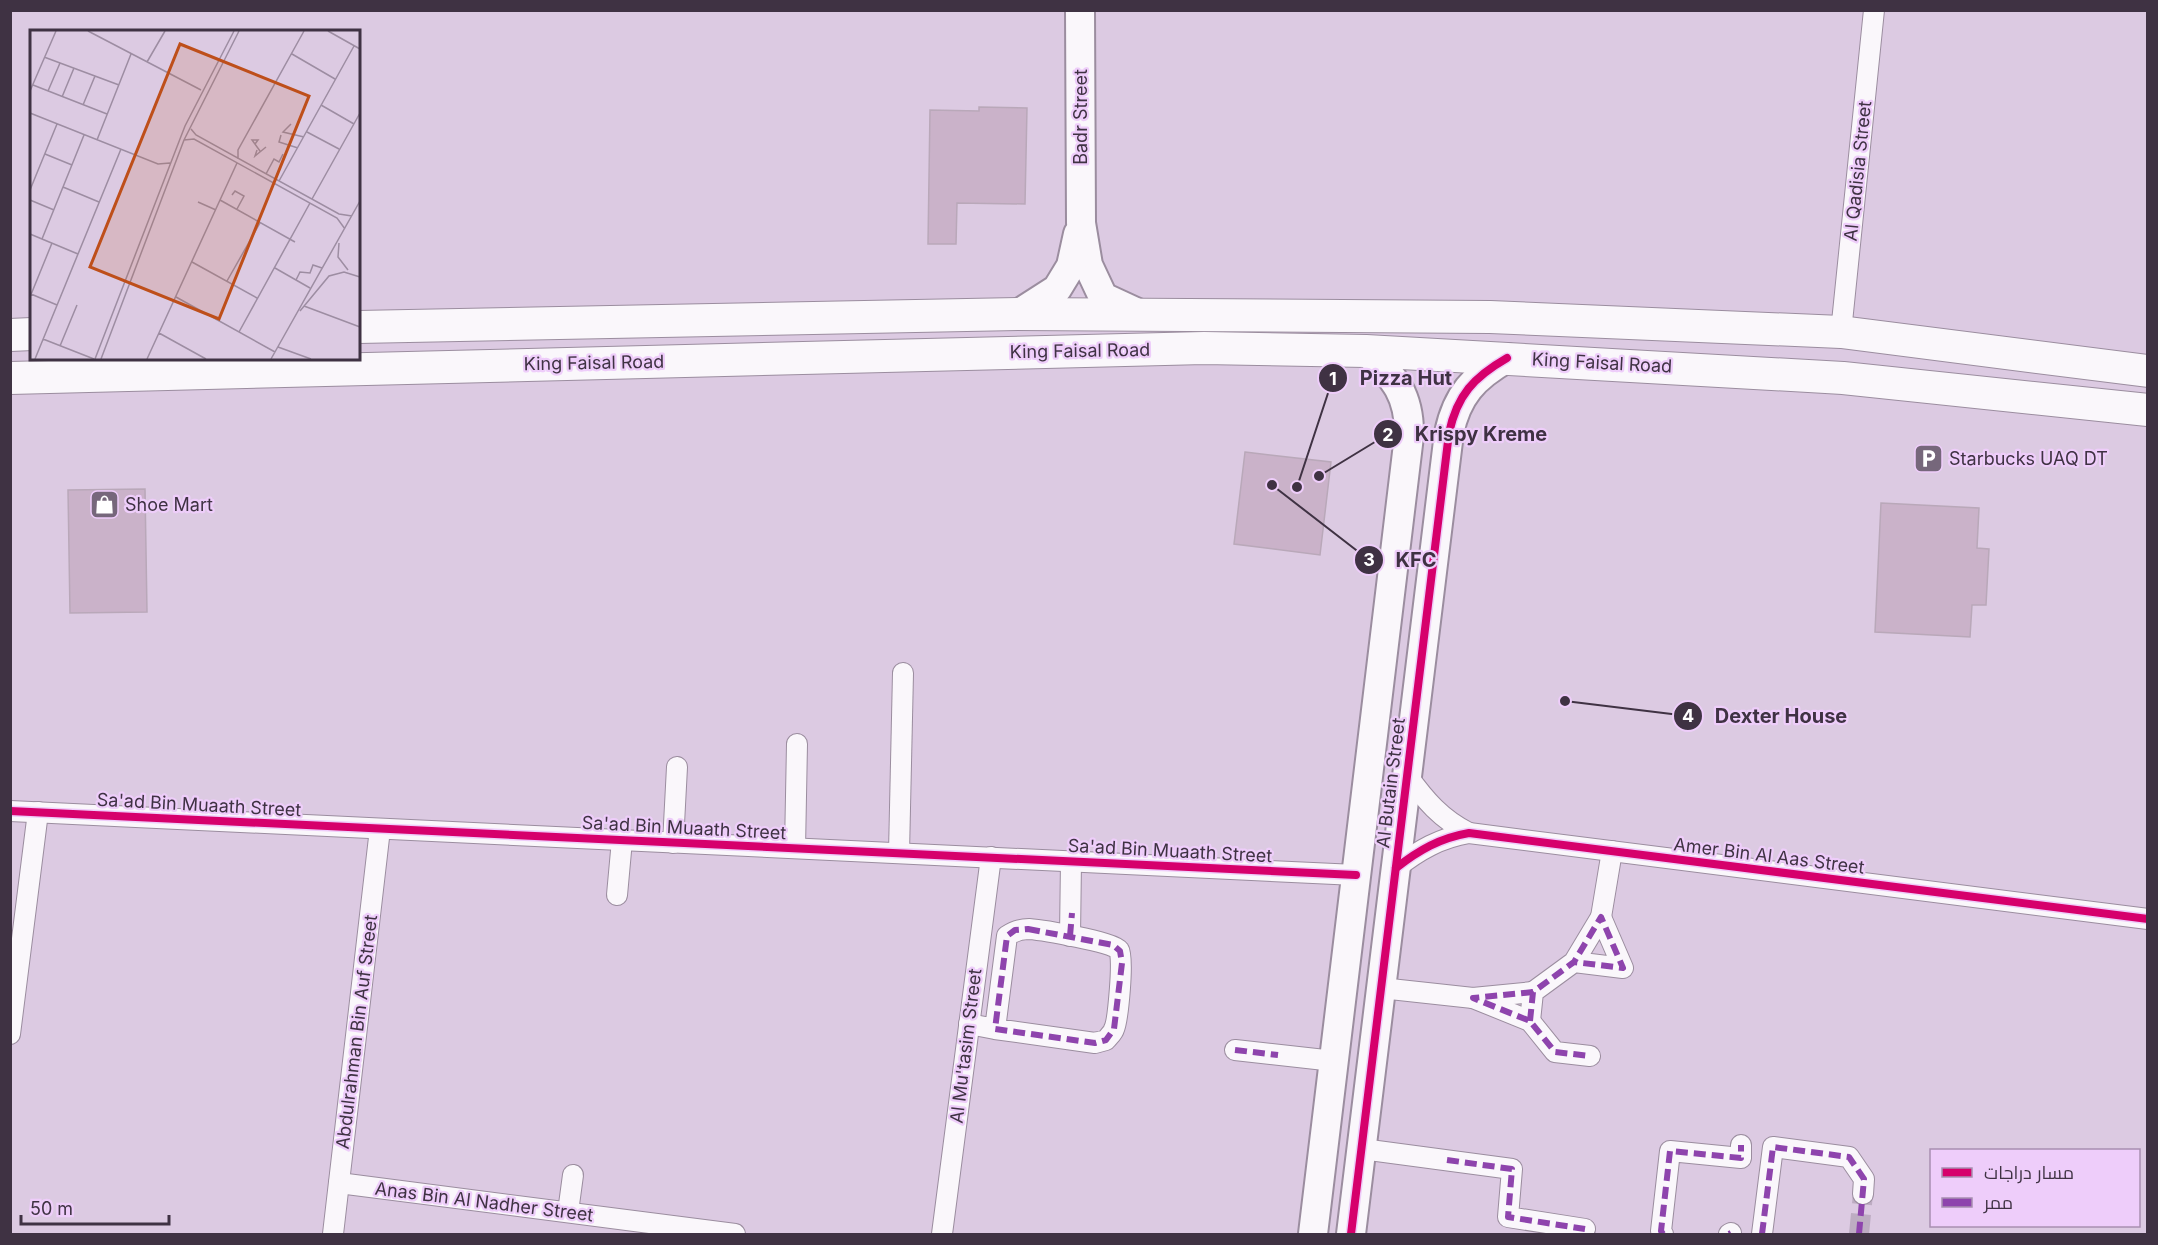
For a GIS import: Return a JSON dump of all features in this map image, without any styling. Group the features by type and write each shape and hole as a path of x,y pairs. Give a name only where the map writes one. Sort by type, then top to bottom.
{"main road":[{"name":"King Faisal Road","path":"360,327 1018,314 1490,317 1841,332 2136,370"},
{"path":"10,335 30,334"},
{"name":"King Faisal Road","path":"10,378 1204,348 1366,351 1507,357 1843,378 2148,410"},
{"path":"2044,398 2049,385 2060,376 2072,374 2105,379 2136,370"}],"street":[{"name":"Badr Street","path":"1080,10 1081,223 1088,266 1103,297 1142,315"},
{"name":"Al Qadisia Street","path":"1841,332 1874,10"},
{"name":"Badr Street","path":"1018,314 1057,289 1071,266 1081,223"},
{"name":"Al Butain Street","path":"1313,1234 1409,436 1407,408 1403,395 1393,377 1366,351"},
{"name":"Al Butain Street","path":"1351,1234 1449,434 1456,407 1463,395 1481,375 1507,357"},
{"path":"1396,544 1415,546 1433,563"},
{"path":"899,853 903,673"},
{"path":"795,848 797,744"},
{"path":"673,843 677,767"},
{"name":"Amer Bin Al Aas Street","path":"1407,775 1431,806 1449,822 1470,833 2148,919"},
{"name":"Sa'ad Bin Muaath Street","path":"10,811 1356,876"},
{"path":"10,1034 38,812"},
{"name":"Abdulrahman Bin Auf Street","path":"333,1234 380,829"},
{"name":"Amer Bin Al Aas Street","path":"1396,868 1415,853 1436,842 1470,833"},
{"path":"617,895 622,840"},
{"path":"1381,988 1473,998 1533,992 1574,962 1601,917 1612,851"},
{"name":"Al Mu'tasim Street","path":"942,1234 991,857"},
{"path":"1070,936 1071,861"},
{"path":"1574,962 1623,968 1601,917"},
{"path":"969,1024 995,1029 1095,1043 1106,1040 1114,1029 1122,963 1120,951 1113,945 1070,936 1028,929 1015,930 1007,936 995,1029"},
{"path":"1530,1020 1533,992"},
{"path":"1473,998 1530,1020 1555,1052 1590,1056"},
{"path":"1235,1050 1334,1061 1350,1089 1368,1099"},
{"path":"1663,1234 1661,1231 1670,1151 1741,1158 1741,1145"},
{"path":"1762,1234 1773,1147 1849,1157 1863,1179 1863,1194"},
{"path":"1362,1149 1512,1169 1508,1217 1585,1229"},
{"path":"568,1212 573,1175"},
{"name":"Anas Bin Al Nadher Street","path":"339,1183 735,1234"}],"building":[{"path":"979,107 1027,108 1025,204 957,203 956,244 928,244 930,110 979,111"},
{"path":"1245,452 1331,462 1320,555 1234,544"},
{"path":"145,489 147,612 70,613 68,490"},
{"path":"1881,503 1979,508 1977,548 1989,549 1986,605 1972,605 1970,637 1875,632"}],"tunnel":[{"path":"1859,1234 1863,1194"}],"marked path":[{"path":"1070,936 1072,913"},
{"path":"1530,1021 1533,992 1574,962 1601,917 1623,968 1574,962"},
{"path":"1028,929 1113,945 1120,951 1122,963 1114,1029 1106,1040 1095,1043 995,1029 1007,936 1015,930 1028,929"},
{"path":"1533,992 1473,998 1530,1021 1555,1052 1590,1056"},
{"path":"1235,1050 1278,1055"},
{"path":"1663,1234 1661,1231 1670,1151 1741,1158 1741,1145"},
{"path":"1762,1234 1773,1147 1849,1157 1864,1179 1859,1234"},
{"path":"1447,1160 1512,1169 1508,1217 1585,1229"}],"cycle path":[{"path":"1351,1234 1449,433 1457,408 1469,388 1485,372 1507,358"},
{"path":"10,811 1356,875"},
{"path":"1396,868 1430,846 1469,833 2148,919"}],"place":[{"name":"Starbucks UAQ DT","path":"1928,459"},
{"name":"Krispy Kreme","path":"1319,476"},
{"name":"KFC","path":"1272,485"},
{"name":"Pizza Hut","path":"1297,487"},
{"name":"Shoe Mart","path":"104,505"},
{"name":"Dexter House","path":"1565,701"}]}
